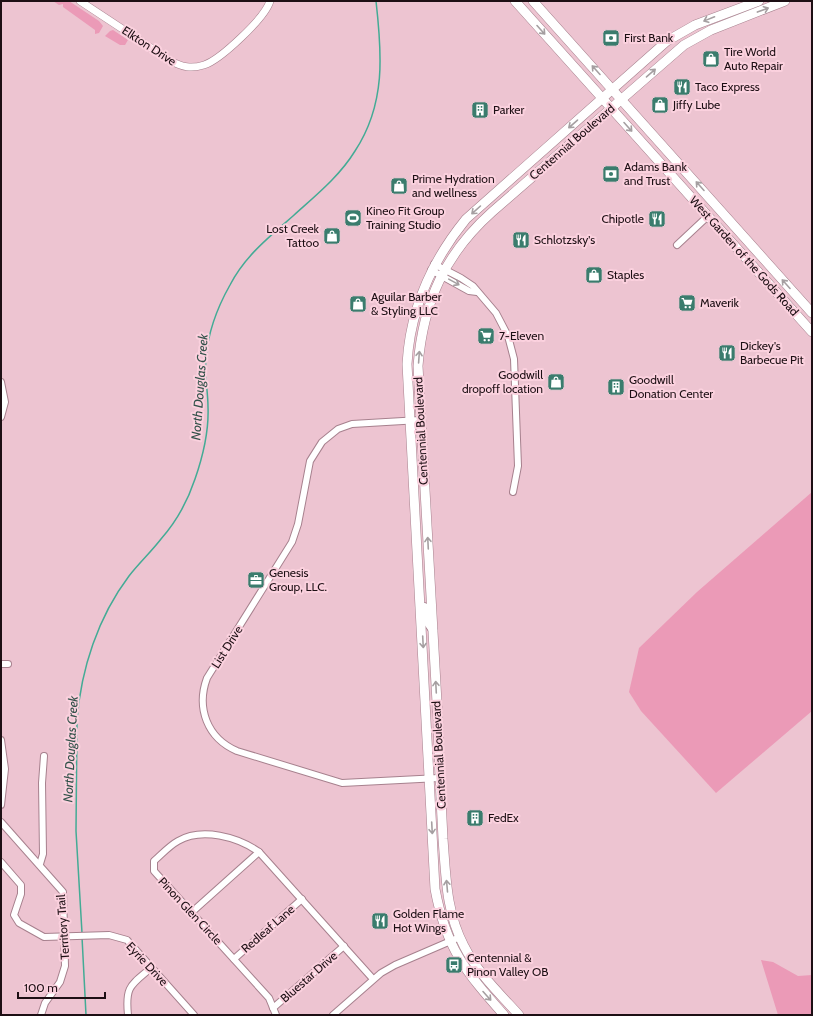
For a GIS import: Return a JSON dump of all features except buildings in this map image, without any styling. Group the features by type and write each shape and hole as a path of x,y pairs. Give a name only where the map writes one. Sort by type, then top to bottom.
{"main road":[{"name":"West Garden of the Gods Road","path":"515,1 812,332"},
{"name":"West Garden of the Gods Road","path":"533,1 812,313"},
{"name":"Centennial Boulevard","path":"504,1015 461,964 443,924 435,889 407,364 408,343 418,301 433,267 447,244 466,219 602,98 674,36 710,18 759,1"},
{"name":"Centennial Boulevard","path":"519,1015 477,967 460,937 448,900 439,778 433,630 418,366 420,344 429,304 442,272 452,255 474,228 675,52 698,36 785,1"},
{"path":"774,290 791,302 812,325"},
{"path":"418,549 422,566 425,616 433,630"}],"street":[{"name":"Elkton Drive","path":"80,1 181,67 203,66 219,56 261,17 270,1"},
{"path":"677,245 708,216"},
{"path":"433,267 469,291 477,292 496,312 508,336 512,349 518,466 513,492"},
{"path":"1,382 4,395 1,417"},
{"name":"List Drive","path":"420,420 352,424 332,433 317,448 308,468 301,513 292,542 206,678 202,694 202,703 210,730 222,743 237,751 342,783 439,778"},
{"path":"1,664 8,664"},
{"path":"1,740 5,769 1,805"},
{"path":"40,864 43,854 42,784 44,756"},
{"name":"Territory Trail","path":"1,822 40,864 63,892 66,937 66,958 63,975 45,1003 41,1015"},
{"name":"Pinon Glen Circle","path":"276,1015 269,998 154,871 154,861 173,844 194,835 210,835 243,842 260,852 373,979"},
{"path":"192,912 260,852"},
{"name":"Eyrie Drive","path":"1,862 21,885 21,894 14,914 19,923 44,937 109,935 127,940 194,1015"},
{"name":"Redleaf Lane","path":"234,958 302,899"},
{"path":"333,1015 373,979 395,965 460,937"},
{"name":"Bluestar Drive","path":"273,1008 344,946"},
{"path":"128,1015 126,1003 130,987 151,968"}],"shaded area":[{"path":"53,1 69,1 99,21 103,26 99,33 95,34 95,30 63,7 63,4 59,5"},
{"path":"113,30 128,40 125,45 120,45 105,36"},
{"path":"812,492 812,711 716,793 641,711 629,692 639,648 697,592"},
{"path":"761,960 773,962 798,976 812,975 812,1015 778,1015"}],"waterway":[{"name":"North Douglas Creek","path":"82,933 76,831 77,720 82,682 87,663 100,626 118,592 133,571 172,525 185,503 192,487 203,452 208,425 208,401 205,370 207,348 214,320 225,294 236,275 250,256 266,239 310,201 342,169 355,151 365,133 377,97 379,78 380,40 376,1"},
{"name":"North Douglas Creek","path":"82,937 86,1015"}],"place":[{"name":"First Bank","path":"611,38"},
{"name":"Tire World Auto Repair","path":"711,59"},
{"name":"Taco Express","path":"682,87"},
{"name":"Jiffy Lube","path":"660,105"},
{"name":"Parker","path":"480,110"},
{"name":"Adams Bank and Trust","path":"611,174"},
{"name":"Prime Hydration and wellness","path":"399,186"},
{"name":"Kineo Fit Group Training Studio","path":"353,218"},
{"name":"Chipotle","path":"657,219"},
{"name":"Lost Creek Tattoo","path":"332,236"},
{"name":"Schlotzsky's","path":"521,240"},
{"name":"Staples","path":"594,275"},
{"name":"Maverik","path":"687,303"},
{"name":"Aguilar Barber & Styling LLC","path":"358,304"},
{"name":"7-Eleven","path":"486,336"},
{"name":"Dickey's Barbecue Pit","path":"727,353"},
{"name":"Goodwill dropoff location","path":"556,382"},
{"name":"Goodwill Donation Center","path":"616,387"},
{"name":"Genesis Group, LLC.","path":"256,580"},
{"name":"FedEx","path":"475,818"},
{"name":"Golden Flame Hot Wings","path":"380,921"},
{"name":"Centennial & Pinon Valley OB","path":"454,965"}]}
